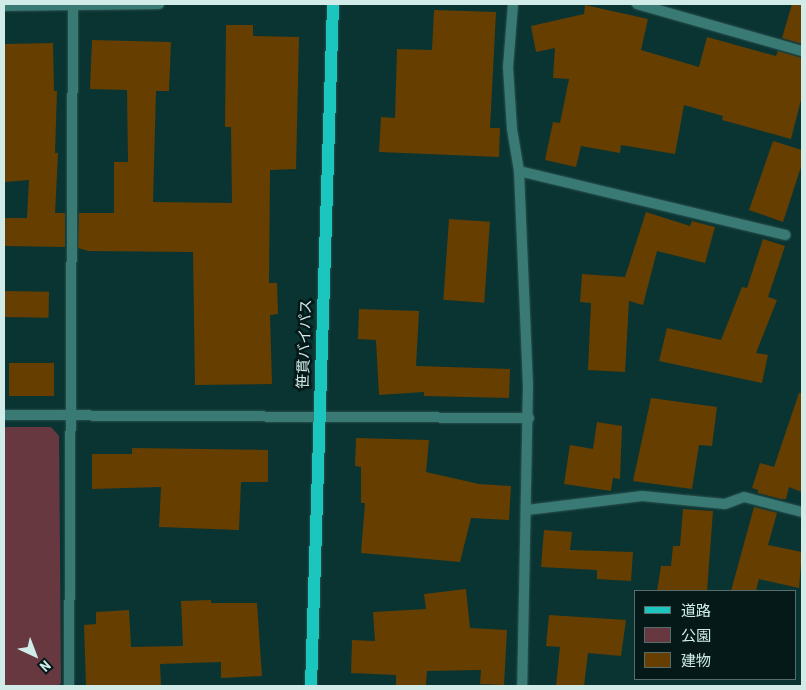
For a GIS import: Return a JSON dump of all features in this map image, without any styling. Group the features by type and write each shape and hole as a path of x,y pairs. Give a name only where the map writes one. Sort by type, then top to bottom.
{"main road":[{"name":"笹貫バイパス","path":"311,686 333,4"}],"street":[{"path":"69,686 69,415 73,4"},
{"path":"4,6 159,4"},
{"path":"513,4 508,67 512,130 519,171 529,418 522,686"},
{"path":"637,4 802,51"},
{"path":"519,171 785,236"},
{"path":"4,415 529,418"},
{"path":"527,510 642,496 725,504 744,497 802,512"}],"green space":[{"path":"4,427 51,427 59,436 61,683 58,686 4,686"}],"building":[{"path":"792,4 802,4 802,44 782,38"},
{"path":"585,5 648,19 641,50 699,67 707,37 776,56 778,51 802,58 802,96 791,139 722,120 723,116 684,105 675,154 621,145 620,153 581,146 576,167 545,160 553,122 560,123 569,79 553,78 555,48 536,52 531,26 584,14"},
{"path":"434,10 496,12 490,128 500,128 499,157 379,152 381,117 395,118 397,49 432,50"},
{"path":"226,25 253,25 253,36 299,37 296,169 270,170 269,283 277,283 278,314 270,315 272,384 195,385 193,252 88,251 78,248 79,213 114,213 114,162 128,162 127,90 90,89 92,40 171,42 169,91 156,91 153,202 232,203 231,127 225,127"},
{"path":"53,43 54,91 57,91 55,153 58,153 55,213 65,213 65,247 4,246 4,218 27,218 29,180 4,182 4,44"},
{"path":"773,141 802,150 802,164 783,222 749,210"},
{"path":"646,212 690,226 692,221 715,227 705,263 657,251 643,305 629,301 625,372 588,370 591,303 580,302 582,274 625,277"},
{"path":"449,219 490,222 484,303 443,300"},
{"path":"763,239 785,246 768,297 777,300 756,353 768,355 762,383 659,361 667,328 721,340 742,287 747,288"},
{"path":"4,291 49,292 49,318 4,317"},
{"path":"359,309 419,311 416,366 510,369 509,398 424,396 424,392 379,395 376,340 358,339"},
{"path":"9,363 54,363 54,396 9,396"},
{"path":"799,393 802,393 802,492 789,487 786,499 758,493 758,490 752,488 760,463 774,467"},
{"path":"651,398 717,407 712,446 699,445 692,489 633,481"},
{"path":"597,422 622,426 620,479 613,478 611,491 564,484 570,445 593,449"},
{"path":"356,438 429,440 426,472 479,484 511,486 509,520 471,518 460,562 361,553 365,503 361,503 361,467 355,466"},
{"path":"132,448 268,450 268,482 241,482 239,530 159,527 161,487 92,489 92,454 132,454"},
{"path":"754,507 777,513 768,545 802,552 799,588 759,579 756,590 731,590"},
{"path":"683,509 713,511 707,590 657,590 661,566 671,566 673,546 680,546"},
{"path":"544,530 572,532 570,550 633,552 631,581 597,579 597,570 541,567"},
{"path":"466,589 470,628 507,630 504,685 480,684 481,670 427,671 426,685 396,685 396,675 351,673 352,640 375,641 373,612 426,609 424,594"},
{"path":"211,600 211,603 257,603 262,676 221,678 221,662 160,664 161,686 86,686 84,625 96,624 96,612 129,610 131,647 183,646 181,601"},
{"path":"549,615 626,620 621,656 588,653 584,686 556,686 560,647 546,646"}]}
